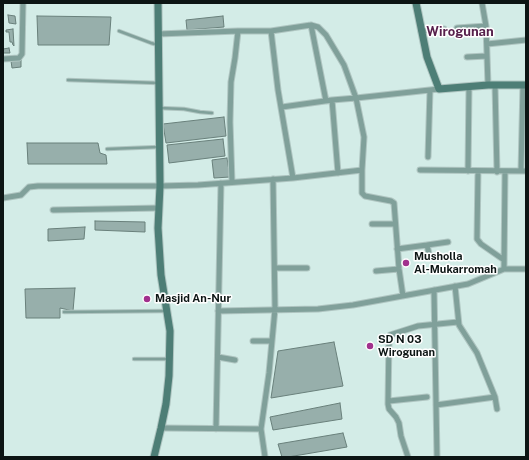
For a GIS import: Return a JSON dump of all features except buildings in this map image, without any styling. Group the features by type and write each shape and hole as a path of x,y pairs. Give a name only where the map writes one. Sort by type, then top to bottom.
{"street":[{"path":"3,59 19,58 22,54 24,3"},
{"path":"154,457 166,404 170,332 160,261 160,147 157,3"},
{"path":"416,3 427,57 439,89"},
{"path":"482,3 486,26 487,56 492,85 497,172"},
{"path":"158,34 271,31 311,25 318,27 334,48 344,65 358,98 364,137 362,193 369,198 393,202 398,269 403,296"},
{"path":"311,25 326,101"},
{"path":"457,28 486,26"},
{"path":"421,31 444,29"},
{"path":"232,182 230,122 231,82 238,31"},
{"path":"271,31 278,90 293,178"},
{"path":"486,44 526,40"},
{"path":"467,57 487,56"},
{"path":"282,107 332,100 439,89 492,85 524,85 524,171 497,172 420,170"},
{"path":"468,171 469,87"},
{"path":"428,157 430,90"},
{"path":"332,100 338,174"},
{"path":"3,198 21,195 29,188 38,186 160,186 221,183 338,174 362,170"},
{"path":"478,171 477,239 481,244 504,260"},
{"path":"504,269 505,171"},
{"path":"265,457 260,429 269,373 275,309 273,179"},
{"path":"216,429 221,183"},
{"path":"53,210 159,208"},
{"path":"372,224 395,224"},
{"path":"397,249 448,242"},
{"path":"427,245 429,254"},
{"path":"275,268 307,268"},
{"path":"376,271 398,269"},
{"path":"218,311 331,308 475,282 504,269 526,269"},
{"path":"455,286 458,322 461,330 477,353 495,397 497,409"},
{"path":"434,290 437,457"},
{"path":"408,457 401,436 399,423 389,408 388,342 390,335 418,326 458,322"},
{"path":"252,341 272,341"},
{"path":"218,357 236,360"},
{"path":"388,401 427,397"},
{"path":"436,405 495,397"},
{"path":"161,428 260,429"}],"lane":[{"path":"119,31 158,45"},
{"path":"68,80 158,83"},
{"path":"159,108 184,109 212,113"},
{"path":"107,149 160,147"},
{"path":"64,312 167,311"},
{"path":"134,359 169,359"}],"place":[{"name":"Musholla Al-Mukarromah","path":"406,263"},
{"name":"Masjid An-Nur","path":"147,299"},
{"name":"SD N 03 Wirogunan","path":"370,346"}],"district":[{"name":"Wirogunan","path":"460,32"}]}
